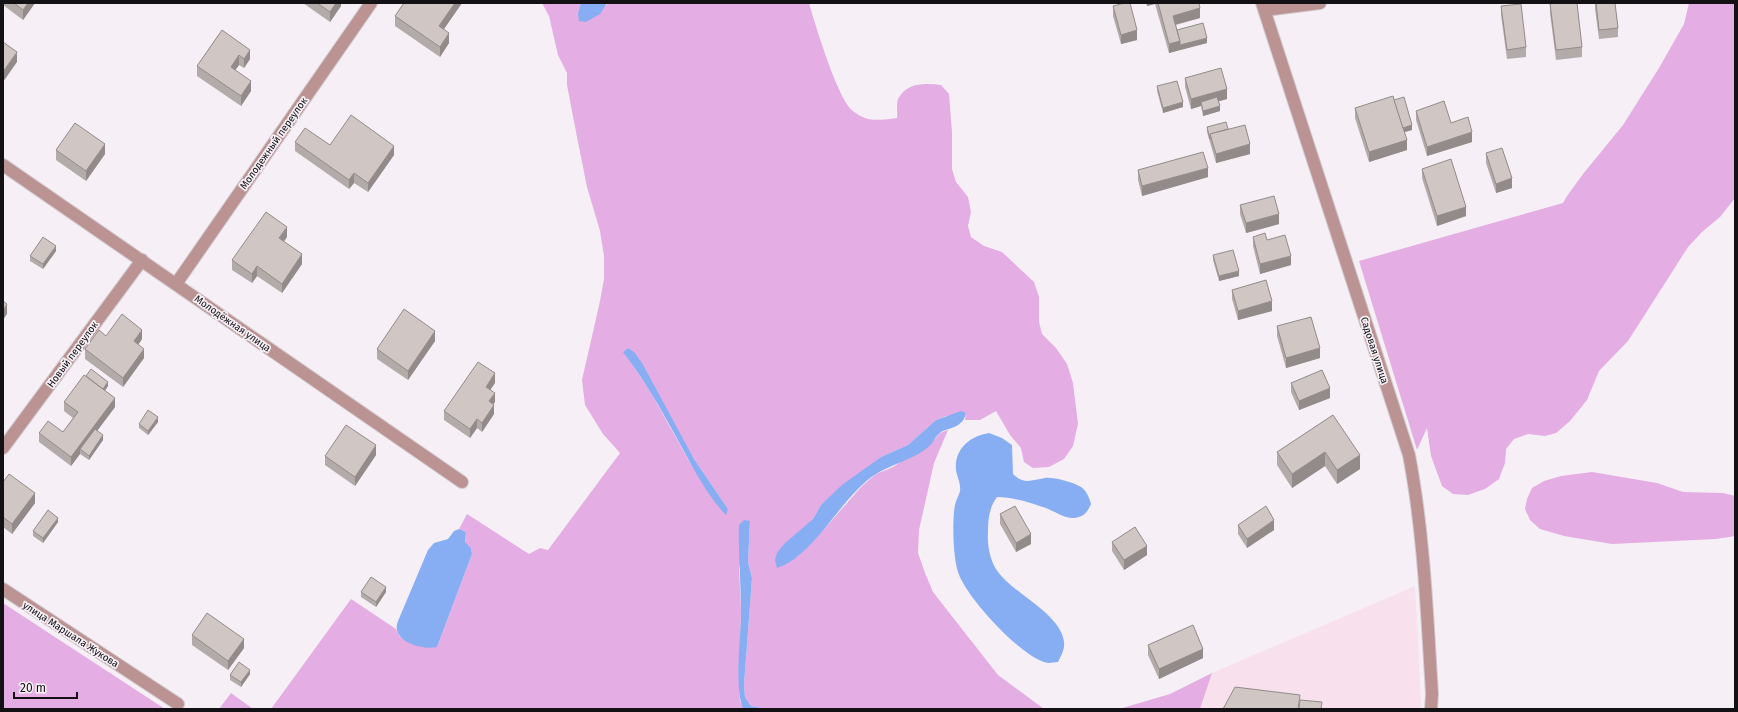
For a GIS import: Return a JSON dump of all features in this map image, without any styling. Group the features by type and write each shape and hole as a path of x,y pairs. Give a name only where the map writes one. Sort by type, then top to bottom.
{"street":[{"name":"Молодежный переулок","path":"176,284 371,3"},
{"path":"1264,6 1320,3"},
{"name":"Садовая улица","path":"1264,6 1409,455 1414,482 1424,568 1432,694 1431,709"},
{"name":"Молодёжная улица","path":"3,165 462,482"},
{"name":"Новый переулок","path":"3,448 142,260"},
{"name":"улица Маршала Жукова","path":"3,589 178,704"}],"shaded area":[{"path":"542,3 607,5 607,3 809,3 834,78 847,104 858,115 874,120 897,118 898,99 906,89 917,85 941,85 949,94 952,132 952,169 956,182 968,197 971,212 968,226 971,237 984,246 1002,252 1034,282 1039,297 1039,322 1042,334 1056,348 1067,364 1073,383 1078,424 1073,446 1064,459 1049,467 1033,468 1024,462 1021,448 1010,435 996,411 980,420 965,420 966,413 946,416 936,420 908,445 881,457 821,505 813,519 804,528 797,557 862,486 876,474 893,467 935,439 940,433 948,430 934,463 919,530 918,553 933,592 998,675 1044,709 769,709 751,706 745,697 744,685 752,578 748,562 750,521 739,568 741,610 739,687 740,701 743,709 271,709 351,599 396,629 400,637 437,647 472,554 471,548 465,543 466,532 459,529 467,514 529,554 540,548 548,550 620,453 603,434 585,405 582,380 604,279 604,256 600,231 587,187 567,85 567,73 558,55 549,16","holes":["628,348 694,459 728,509 721,509 689,461 650,391 624,352"]},
{"path":"1689,3 1735,3 1735,198 1720,217 1702,232 1688,247 1628,341 1599,371 1587,400 1570,421 1556,433 1545,436 1528,434 1514,439 1506,449 1505,463 1499,479 1485,489 1468,495 1453,494 1442,486 1431,456 1427,428 1417,450 1359,261 1563,203 1583,174 1623,125 1659,68 1684,24"},
{"path":"1592,472 1657,483 1683,492 1723,493 1735,496 1735,536 1716,539 1612,544 1564,536 1540,529 1530,520 1525,509 1527,499 1532,488 1544,481 1561,476"},
{"path":"1415,586 1421,709 1200,709 1212,673"},
{"path":"3,603 165,709 3,709"},
{"path":"1212,673 1200,709 1119,709 1170,694"},
{"path":"231,693 253,709 219,709"}],"water":[{"path":"581,3 607,3 600,14 586,22 579,21 578,14"},
{"path":"628,348 634,352 642,363 694,459 728,509 726,515 705,487 651,393 623,352"},
{"path":"961,411 966,413 965,418 960,424 941,432 929,446 921,452 876,474 863,484 804,551 791,561 777,568 775,560 777,553 784,544 813,519 821,505 842,485 881,457 908,445 936,420"},
{"path":"989,433 1002,438 1012,445 1013,474 1021,480 1028,481 1053,478 1072,483 1084,489 1091,504 1083,515 1071,518 1062,516 1046,508 1028,502 997,497 992,505 988,523 988,542 990,553 998,572 1005,580 1046,613 1055,622 1061,632 1064,647 1058,662 1049,663 1038,659 1025,651 1011,639 983,611 963,583 958,572 955,557 953,529 955,505 960,493 956,463 961,450 970,440"},
{"path":"744,520 750,521 748,562 752,578 744,685 745,697 751,706 769,709 743,709 740,699 738,675 741,611 739,525"},
{"path":"459,529 466,532 465,542 471,548 472,554 437,647 426,648 414,645 399,635 397,630 398,621 428,550 434,543 448,539 454,531"}],"building":[{"path":"14,3 28,3 23,10"},
{"path":"317,3 336,3 330,12"},
{"path":"404,3 455,3 439,26 449,33 440,47 395,16"},
{"path":"1130,3 1137,30 1121,35 1113,6"},
{"path":"1158,3 1199,3 1200,8 1173,16 1180,41 1169,44"},
{"path":"1577,3 1582,47 1556,50 1550,4"},
{"path":"1596,3 1615,3 1618,28 1599,30"},
{"path":"1521,4 1526,47 1507,50 1501,6"},
{"path":"1203,23 1207,38 1180,45 1177,30"},
{"path":"222,30 250,50 244,59 239,55 231,67 251,81 241,96 197,66"},
{"path":"3,42 17,52 3,72"},
{"path":"1221,68 1227,89 1191,99 1185,78"},
{"path":"1177,81 1183,102 1163,108 1157,86"},
{"path":"1393,96 1407,140 1369,152 1355,108"},
{"path":"1217,97 1220,106 1203,111 1201,102"},
{"path":"1404,97 1412,125 1403,128 1394,100"},
{"path":"1444,101 1451,123 1468,117 1472,132 1427,147 1416,111"},
{"path":"351,115 394,146 368,183 354,173 349,180 295,142 305,128 330,145"},
{"path":"1226,122 1228,129 1210,134 1210,139 1207,127"},
{"path":"75,123 105,144 86,171 56,150"},
{"path":"1245,125 1250,144 1216,154 1210,134"},
{"path":"1502,148 1512,178 1496,184 1486,153"},
{"path":"1203,152 1208,168 1142,186 1138,170"},
{"path":"1451,159 1466,207 1437,216 1422,169"},
{"path":"1274,196 1279,214 1246,223 1240,205"},
{"path":"266,212 287,227 279,238 302,254 282,284 257,266 252,274 232,260"},
{"path":"1265,233 1267,240 1285,235 1291,256 1260,264 1253,237"},
{"path":"43,237 56,246 43,264 30,256"},
{"path":"1233,250 1239,271 1219,276 1213,255"},
{"path":"1266,280 1272,301 1238,311 1232,290"},
{"path":"3,301 7,304 3,311"},
{"path":"404,309 435,331 408,371 377,349"},
{"path":"122,314 142,330 134,341 144,349 123,378 85,349 99,330 106,336"},
{"path":"1311,317 1320,348 1286,358 1277,326"},
{"path":"478,362 495,373 486,387 495,393 489,401 494,405 482,423 477,419 470,429 444,411"},
{"path":"91,369 108,382 103,389 86,376"},
{"path":"1322,370 1330,388 1299,401 1291,383"},
{"path":"84,375 115,398 71,457 39,433 48,421 63,432 78,412 64,402"},
{"path":"148,410 158,417 148,431 139,424"},
{"path":"1333,415 1360,455 1337,470 1325,452 1292,474 1277,452"},
{"path":"346,425 376,445 355,477 325,456"},
{"path":"95,429 103,435 89,456 80,449"},
{"path":"9,474 35,493 12,524 3,517 3,482"},
{"path":"1015,506 1031,534 1016,543 1000,514"},
{"path":"1266,506 1274,520 1247,539 1238,525"},
{"path":"48,510 58,518 43,538 33,531"},
{"path":"1135,527 1147,546 1124,560 1112,542"},
{"path":"371,577 386,587 376,602 361,592"},
{"path":"207,613 244,639 228,661 192,635"},
{"path":"1193,625 1203,649 1159,669 1148,645"},
{"path":"239,662 250,670 241,682 230,675"},
{"path":"1235,687 1300,695 1298,709 1223,709"},
{"path":"1300,700 1322,702 1321,709 1299,709"}]}
